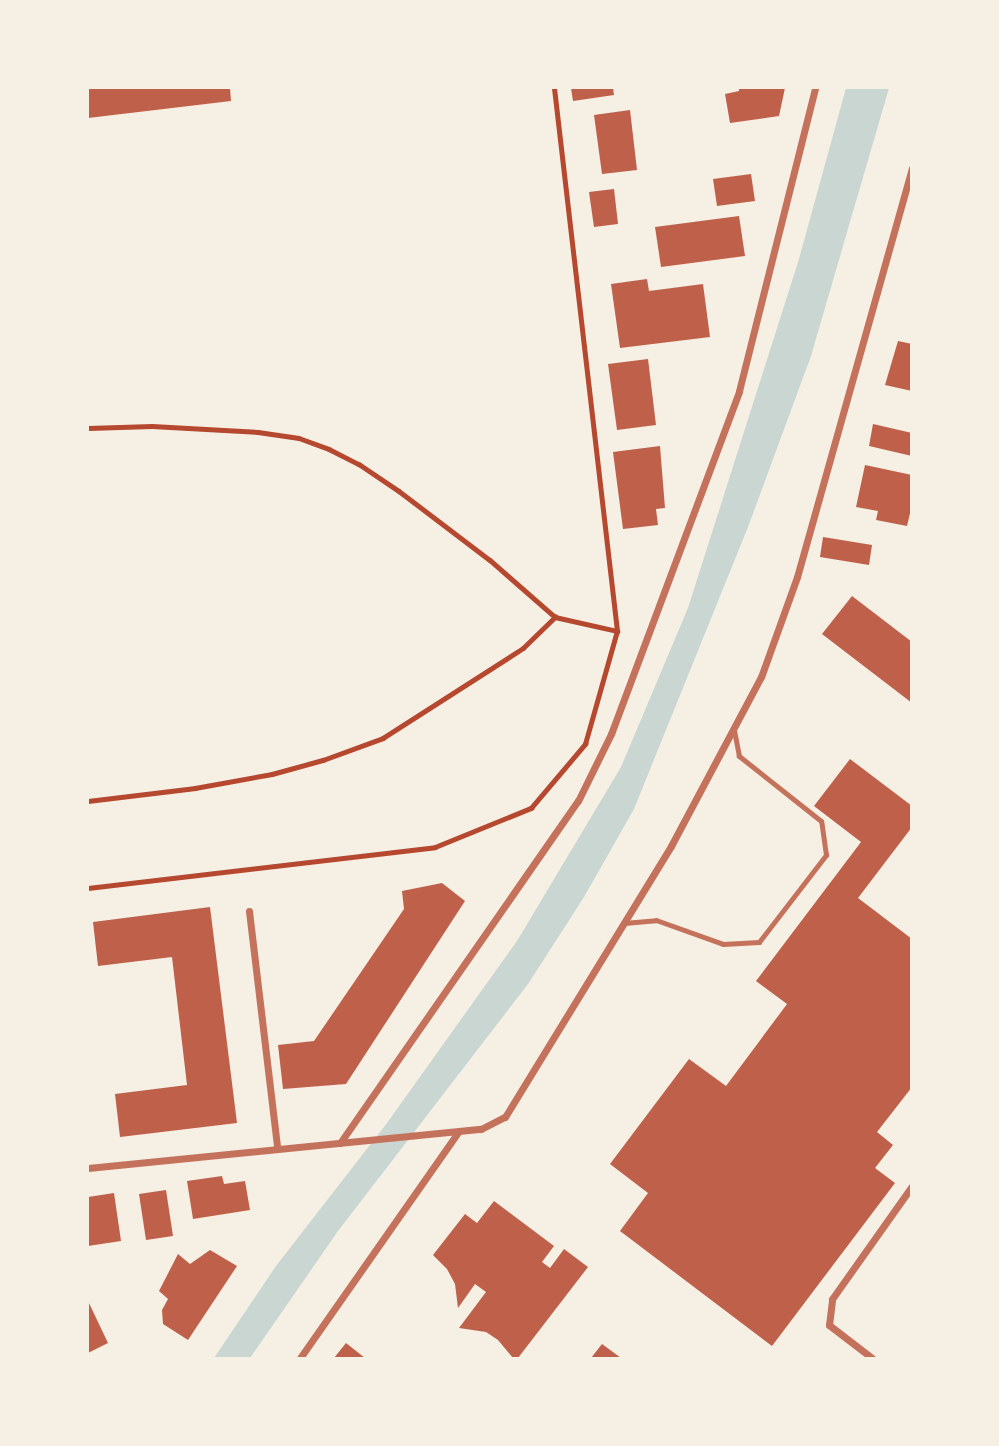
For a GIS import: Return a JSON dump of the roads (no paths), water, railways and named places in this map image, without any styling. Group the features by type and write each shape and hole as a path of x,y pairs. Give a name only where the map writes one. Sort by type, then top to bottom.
{"street":[{"path":"340,1143 578,801 611,734 739,391 816,88"},
{"path":"88,1168 276,1147 481,1129 505,1117 671,846 761,677 797,577 912,168"},
{"path":"249,911 276,1147"},
{"path":"300,1359 459,1131"},
{"path":"872,1359 829,1325 832,1299 912,1186"}],"lane":[{"path":"624,923 656,920 723,944 759,942 826,855 821,821 739,756 734,731"}]}
